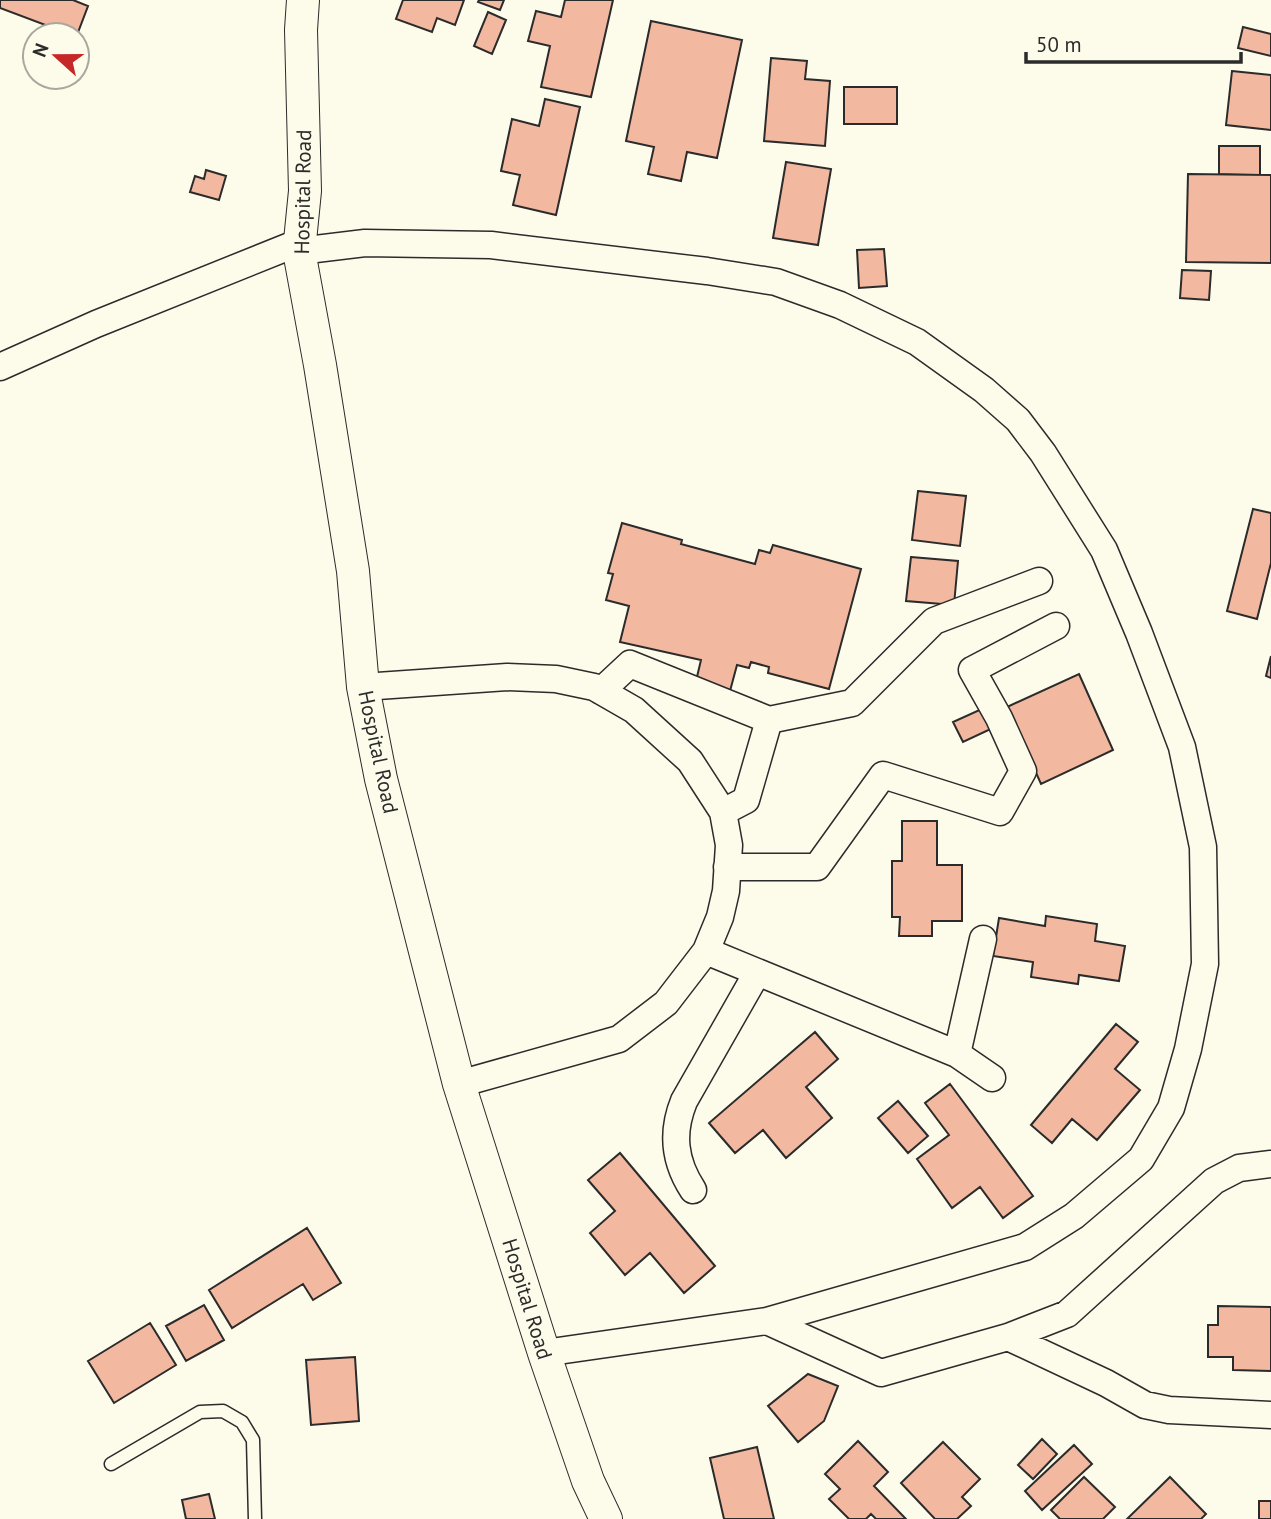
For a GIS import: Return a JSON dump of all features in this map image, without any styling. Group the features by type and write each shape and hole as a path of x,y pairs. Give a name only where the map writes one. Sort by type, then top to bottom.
{"street":[{"name":"Hospital Road","path":"303,0 301,30 305,191 300,247 353,571 363,687 382,779 459,1084 544,1353 589,1480"},
{"path":"0,368 96,324 300,247 365,243 491,245 776,282 840,306 916,342 984,390 1018,420 1043,453 1104,550 1182,747 1203,846 1205,964 1188,1049 1171,1108 1140,1159 1074,1216 1025,1247 767,1321 544,1353"},
{"path":"601,691 630,664 769,720 852,703 934,621 1039,581"},
{"path":"727,867 817,867 883,775 1000,812 1023,771 999,718 972,670 1056,626"},
{"path":"363,687 507,677 556,679 594,687 634,710 690,761 723,812 729,845 726,891 720,917 706,951 666,1003 619,1039 459,1084"},
{"path":"723,812 746,800 769,720"},
{"path":"957,1055 983,939"},
{"path":"706,951 957,1055 992,1077"},
{"path":"693,1190 675,1149 678,1116 757,973"},
{"path":"767,1321 881,1373 1008,1337 1067,1314 1214,1181 1239,1168 1271,1164"},
{"path":"1008,1337 1107,1383 1145,1405 1169,1410 1271,1415"},
{"path":"589,1480 590,1519"},
{"path":"589,1480 606,1519"}],"lane":[{"path":"111,1464 200,1412 223,1411 242,1422 253,1440 255,1519"}],"building":[{"path":"0,0 73,0 88,6 82,21 35,21 0,8"},
{"path":"403,0 464,0 455,25 437,18 432,32 396,19"},
{"path":"504,0 500,10 478,2"},
{"path":"565,0 613,0 591,97 541,87 550,46 528,41 536,11 561,17"},
{"path":"488,12 506,20 492,54 474,46"},
{"path":"651,21 742,40 717,158 687,152 681,181 648,174 654,147 626,141"},
{"path":"1243,27 1271,34 1271,56 1238,48"},
{"path":"771,58 807,61 805,79 830,81 825,146 764,141"},
{"path":"1232,71 1271,75 1271,130 1226,125"},
{"path":"844,87 897,87 897,124 844,124"},
{"path":"545,99 580,107 556,215 513,205 520,175 501,171 512,119 539,126"},
{"path":"1219,146 1260,146 1260,175 1219,174"},
{"path":"786,162 831,169 818,245 773,238"},
{"path":"206,170 226,176 219,200 190,192 195,176 204,179"},
{"path":"1188,174 1271,175 1271,263 1186,262"},
{"path":"884,249 887,286 859,288 857,250"},
{"path":"1182,270 1211,271 1209,300 1180,298"},
{"path":"918,491 966,496 960,546 912,540"},
{"path":"1253,509 1271,513 1271,563 1257,619 1227,611"},
{"path":"622,523 682,540 681,544 755,564 759,550 770,553 773,545 861,569 829,689 768,673 769,667 751,662 749,668 737,665 730,691 696,681 701,660 620,642 629,606 606,600 613,574 608,573"},
{"path":"911,557 958,561 954,605 906,601"},
{"path":"1271,656 1271,678 1266,676"},
{"path":"1079,674 1113,750 1041,784 1007,707"},
{"path":"986,707 995,727 963,742 953,722"},
{"path":"902,821 937,821 937,865 962,865 962,921 932,921 932,936 899,936 900,917 892,917 892,861 902,861"},
{"path":"1046,916 1097,924 1095,941 1125,946 1119,981 1079,975 1078,984 1031,977 1033,962 993,956 999,918 1045,926"},
{"path":"1116,1024 1138,1042 1115,1069 1140,1090 1097,1140 1072,1119 1052,1143 1031,1125"},
{"path":"815,1032 838,1059 806,1087 832,1118 786,1158 763,1130 735,1153 709,1123"},
{"path":"950,1084 1033,1196 1003,1218 980,1187 952,1208 917,1159 949,1135 925,1103"},
{"path":"898,1101 928,1136 908,1153 878,1118"},
{"path":"620,1153 715,1266 684,1293 650,1253 625,1275 590,1233 615,1211 588,1180"},
{"path":"307,1228 341,1283 313,1300 303,1284 232,1328 209,1290"},
{"path":"204,1305 224,1340 186,1361 166,1326"},
{"path":"1218,1306 1271,1307 1271,1371 1233,1370 1233,1357 1208,1357 1208,1325 1218,1325"},
{"path":"150,1323 176,1365 114,1403 88,1361"},
{"path":"355,1357 359,1421 311,1425 306,1360"},
{"path":"808,1374 838,1386 824,1421 798,1442 768,1406"},
{"path":"1042,1439 1057,1454 1033,1479 1018,1465"},
{"path":"858,1441 888,1472 874,1486 906,1519 876,1519 871,1514 866,1519 849,1519 829,1499 840,1489 825,1474"},
{"path":"943,1442 980,1479 962,1497 971,1506 957,1519 935,1519 901,1483"},
{"path":"1074,1445 1092,1464 1042,1510 1025,1491"},
{"path":"757,1447 774,1519 724,1519 710,1458"},
{"path":"1084,1477 1115,1507 1103,1519 1060,1519 1051,1510"},
{"path":"1170,1477 1206,1514 1201,1519 1127,1519"},
{"path":"209,1494 215,1519 186,1519 182,1500"},
{"path":"1259,1501 1271,1501 1271,1519 1259,1519"}]}
